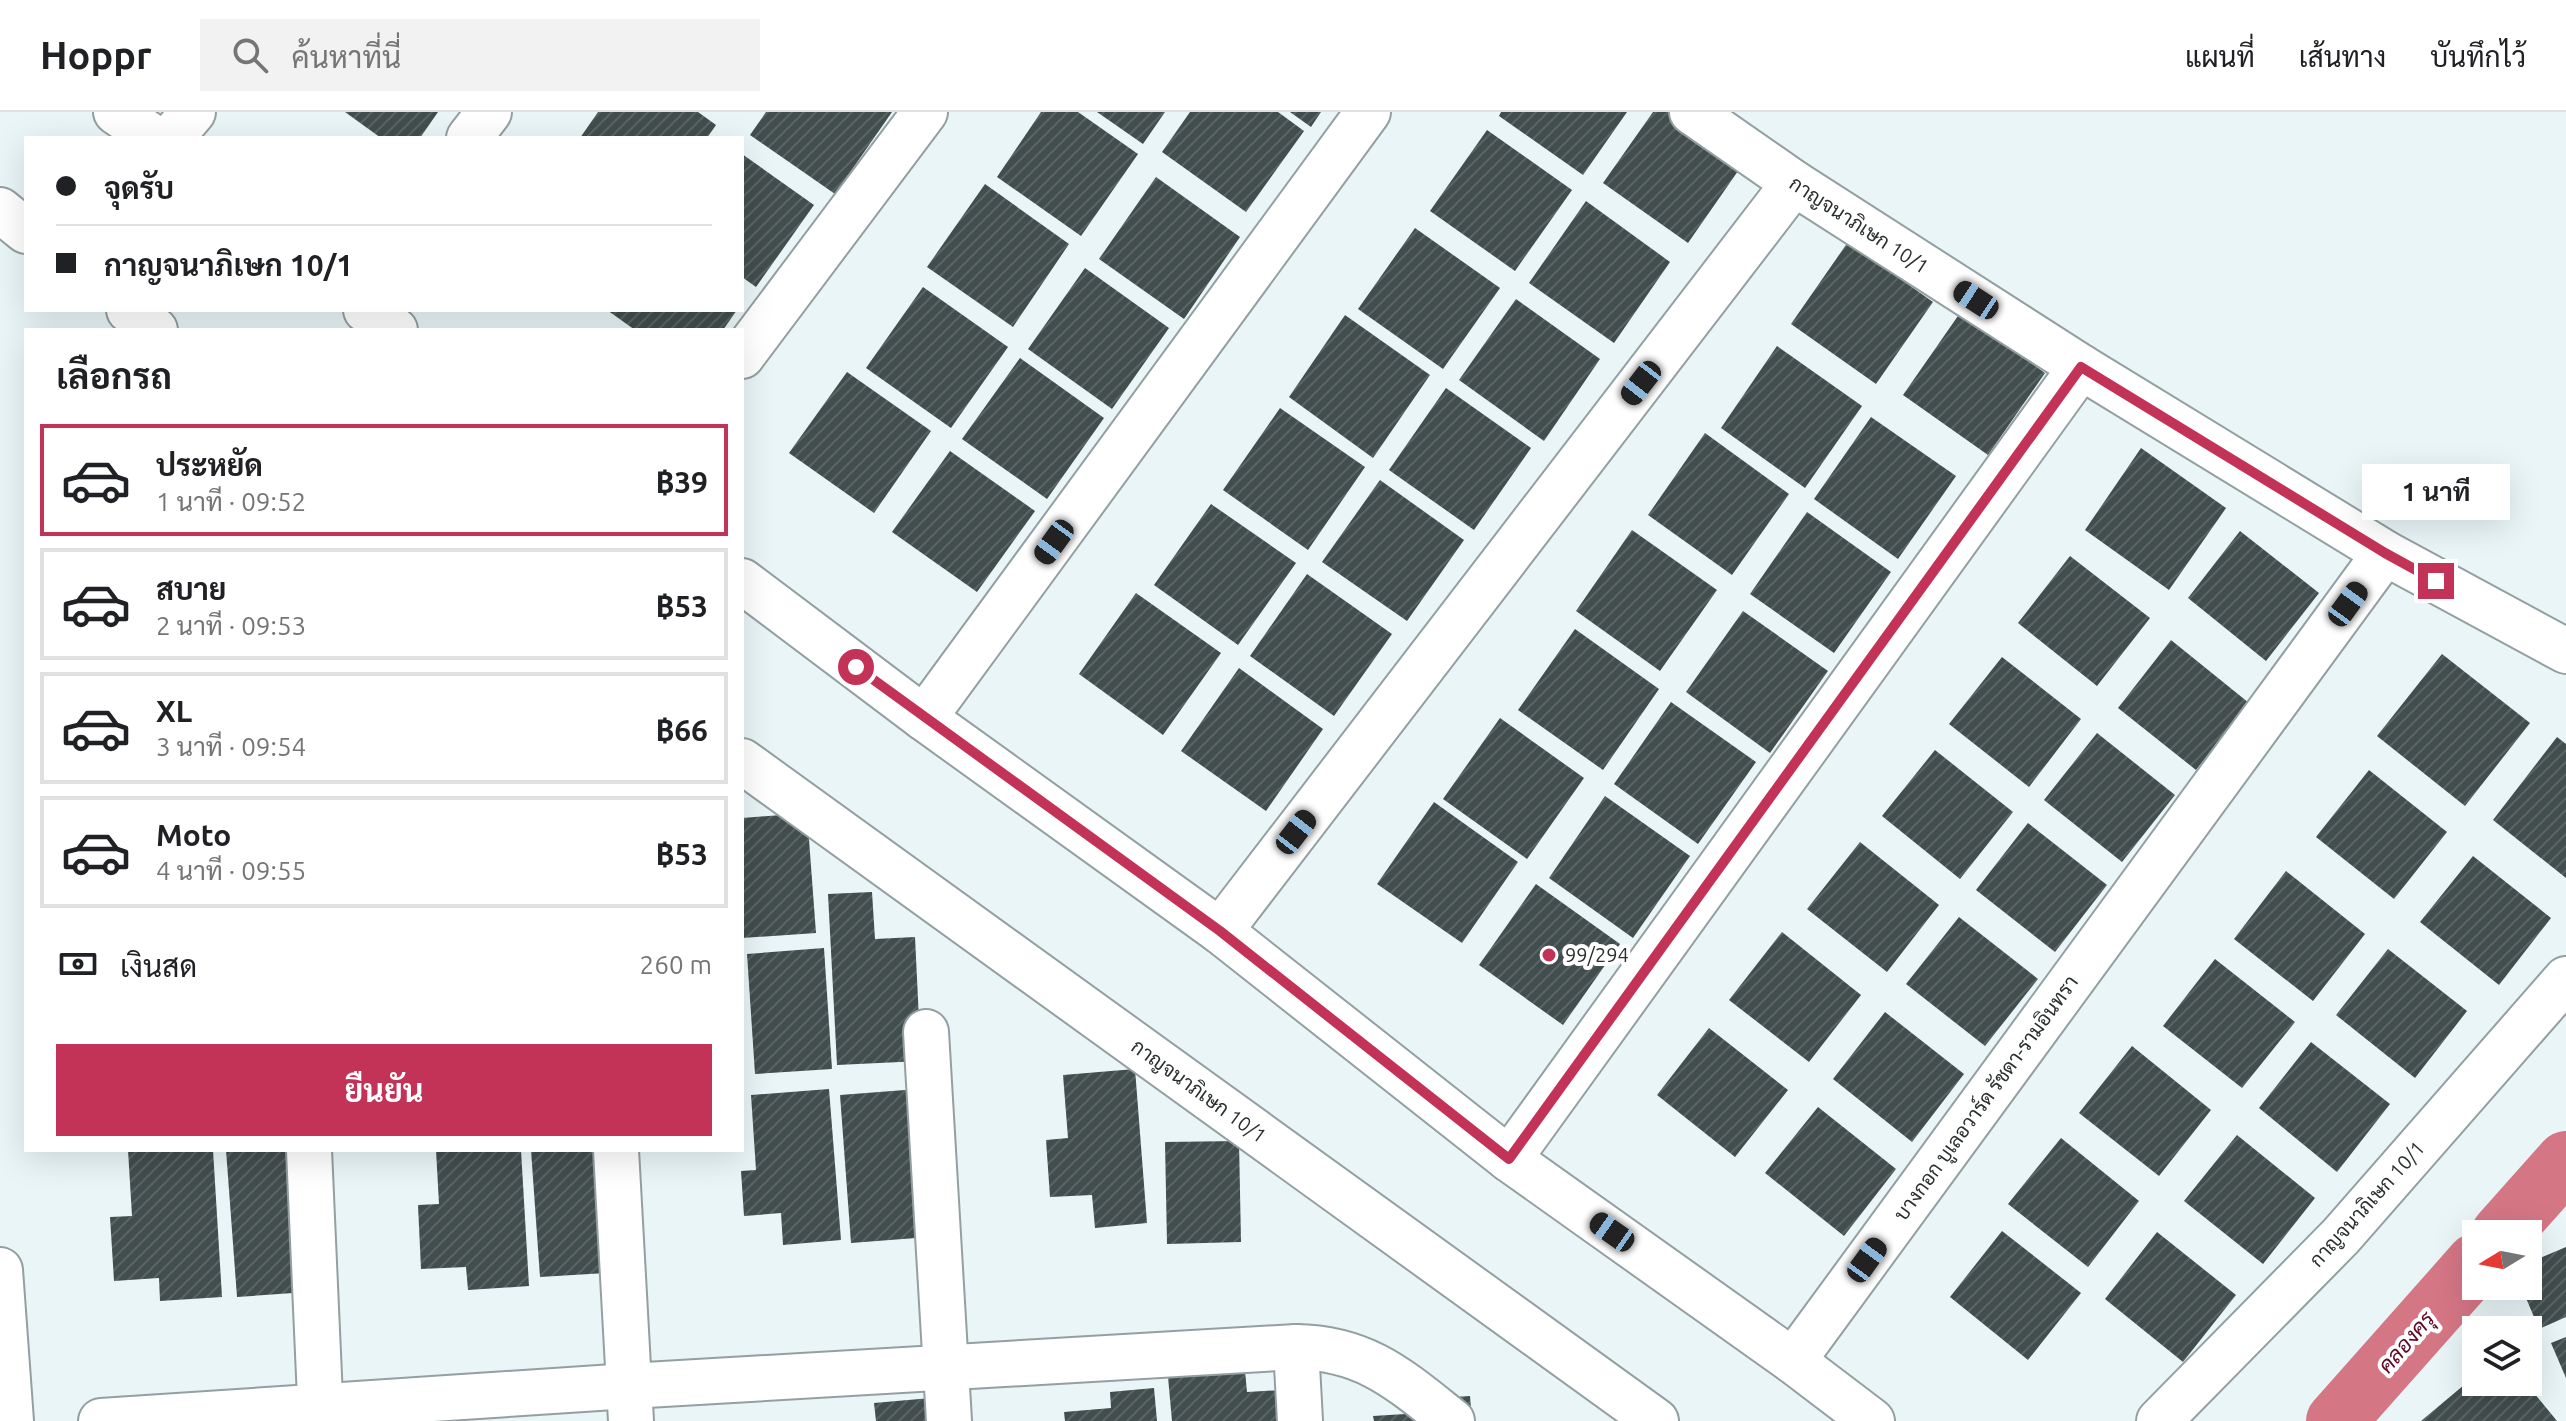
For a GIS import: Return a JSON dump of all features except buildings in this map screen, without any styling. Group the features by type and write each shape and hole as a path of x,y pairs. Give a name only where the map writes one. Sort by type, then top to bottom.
{"street":[{"path":"116,112 151,136"},
{"path":"173,136 193,112"},
{"path":"471,136 489,112"},
{"path":"744,353 925,112"},
{"path":"924,718 1368,112"},
{"name":"กาญจนาภิเษก 10/1","path":"1692,112 1794,183 2081,367 2385,553 2566,651"},
{"path":"1220,931 1794,183"},
{"path":"0,210 24,229"},
{"path":"132,312 152,328"},
{"path":"369,312 392,328"},
{"path":"1509,1159 2081,367"},
{"name":"บางกอก บูเลอวาร์ด รัชดา-รามอินทรา","path":"1793,1361 2385,553"},
{"path":"744,583 924,718 1220,931 1509,1159 1793,1361 1872,1421"},
{"name":"กาญจนาภิเษก 10/1","path":"744,762 1656,1421"},
{"name":"กาญจนาภิเษก 10/1","path":"2159,1421 2341,1236 2566,979"},
{"path":"926,1032 949,1421"},
{"path":"309,1152 321,1414"},
{"path":"616,1152 630,1403"},
{"path":"0,1270 11,1421"},
{"path":"1296,1347 1300,1421"},
{"path":"101,1421 630,1403 945,1369 1296,1347 1320,1347 1361,1357 1393,1375 1452,1421"}],"waterway":[{"name":"คลองครุ","path":"2513,1220 2566,1161"},
{"name":"คลองครุ","path":"2336,1421 2462,1279"}],"place":[{"name":"99/294","path":"1549,955"}],"route":[{"path":"856,667 1220,931 1509,1159 2081,367 2436,581"}]}
